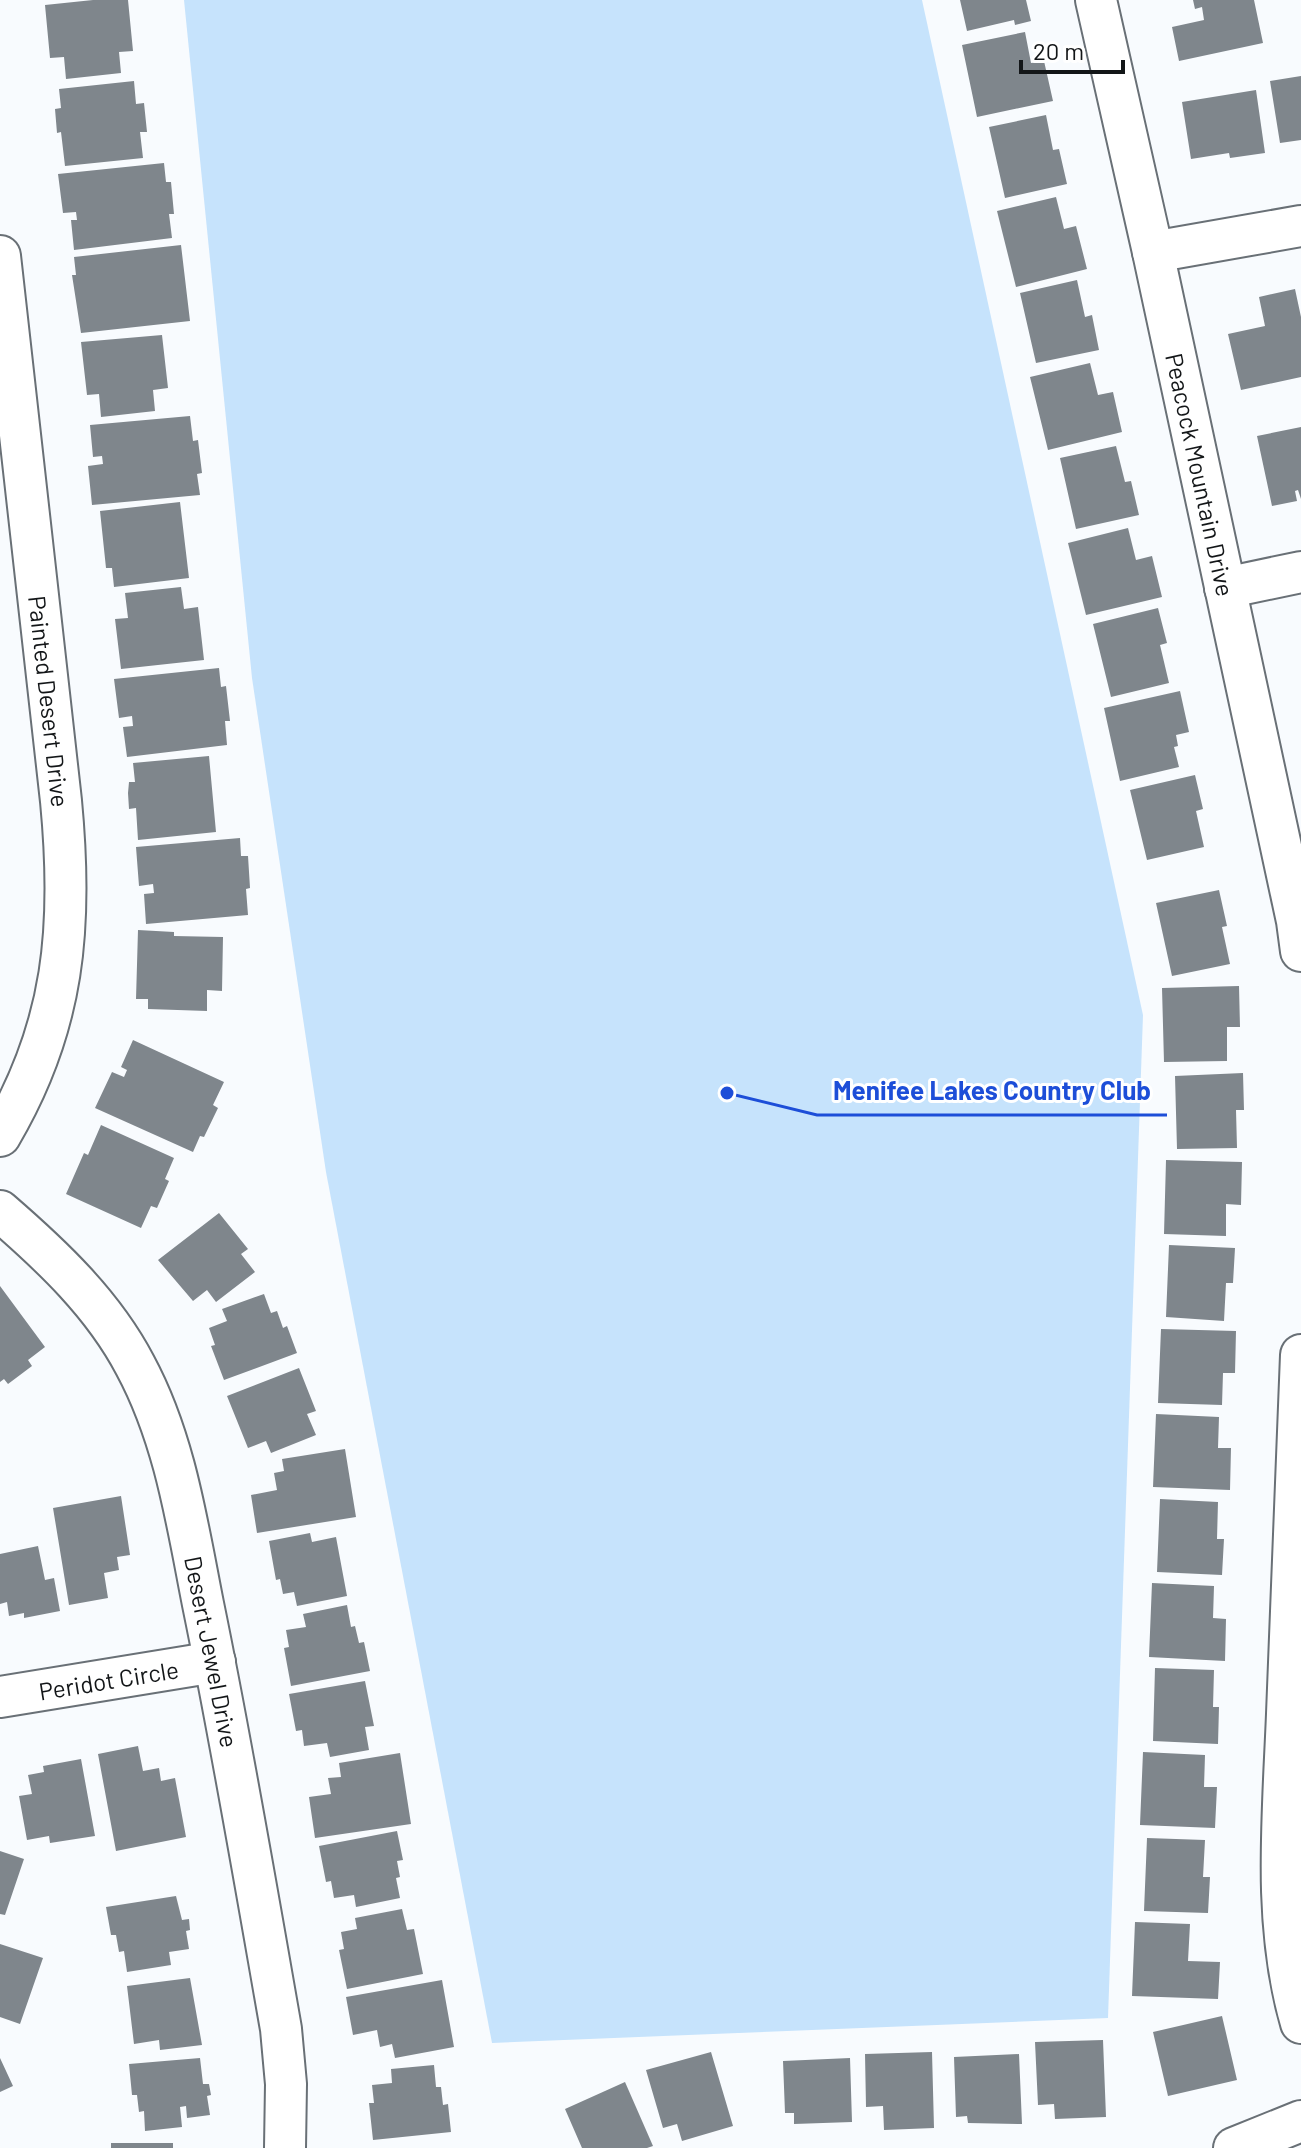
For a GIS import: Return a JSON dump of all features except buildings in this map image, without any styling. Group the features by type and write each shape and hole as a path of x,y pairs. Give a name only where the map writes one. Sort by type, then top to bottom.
{"street":[{"name":"Peacock Mountain Drive","path":"1096,0 1300,931"},
{"path":"1153,252 1301,226"},
{"name":"Painted Desert Drive","path":"0,256 67,868 65,942 59,987 46,1035 28,1081 0,1136"},
{"path":"1225,588 1301,572"},
{"name":"Desert Jewel Drive","path":"0,1211 62,1267 101,1314 135,1363 159,1414 175,1465 215,1662 281,2029 286,2084 285,2148"},
{"path":"1301,1355 1296,1586 1283,1813 1283,1918 1294,1999 1301,2023"},
{"name":"Peridot Circle","path":"0,1697 215,1662"},
{"path":"1234,2148 1301,2121"}],"shaded area":[{"path":"184,0 922,0 1143,1015 1108,2018 492,2043 326,1172 252,678"}],"place":[{"name":"Menifee Lakes Country Club","path":"727,1093"}]}
